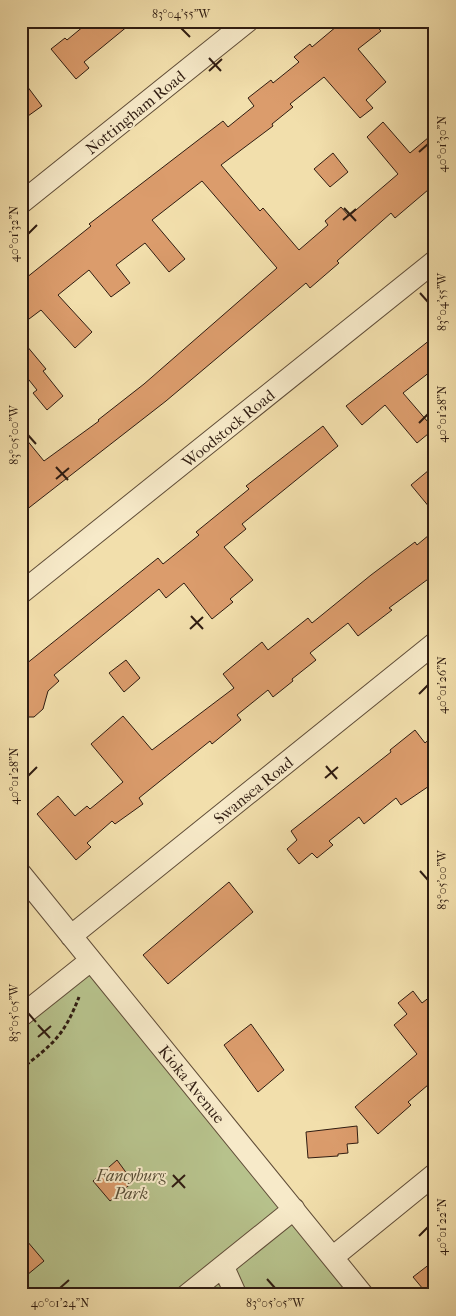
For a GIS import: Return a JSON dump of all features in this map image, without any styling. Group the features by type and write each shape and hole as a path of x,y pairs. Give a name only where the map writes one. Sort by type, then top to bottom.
{"street":[{"name":"Nottingham Road","path":"21,203 248,21"},
{"name":"Woodstock Road","path":"21,593 435,261"},
{"name":"Swansea Road","path":"71,936 435,643"},
{"name":"Kioka Avenue","path":"21,874 363,1295"},
{"path":"21,1016 90,961"},
{"path":"333,1257 435,1174"},
{"path":"187,1295 294,1209"},
{"path":"223,1266 236,1295"}],"path":[{"path":"21,1069 50,1047 65,1030 80,994"}],"green space":[{"name":"Fancyburg Park","path":"90,961 363,1295 21,1295 21,1016"}],"building":[{"path":"90,21 134,21 84,62 89,68 76,79 51,49 65,38 67,40"},
{"path":"343,21 372,21 381,31 358,49 386,82 366,100 373,108 360,118 324,77 290,104 293,107 272,124 273,126 221,165 260,211 263,208 299,250 328,225 325,221 341,207 349,216 398,174 367,137 383,122 410,153 435,132 435,184 395,218 391,213 310,288 306,283 166,401 21,514 21,433 44,461 99,421 144,384 277,268 202,181 152,220 185,259 169,272 145,243 116,265 130,283 111,297 89,270 58,295 92,332 75,348 41,310 21,325 21,282 91,226 89,224 223,121 228,127 254,106 248,98 271,80 273,83 299,62 294,57 310,44 312,47"},
{"path":"21,78 42,106 21,121"},
{"path":"333,153 348,172 330,187 314,169"},
{"path":"435,336 435,368 403,393 434,429 417,443 385,405 362,425 346,406"},
{"path":"21,339 46,369 43,371 63,396 47,410 33,393 37,390 21,370"},
{"path":"323,426 338,446 242,524 246,529 224,547 253,580 230,599 233,602 212,619 184,583 166,598 159,589 54,675 59,681 48,691 43,709 34,717 21,717 21,668 158,558 163,564 199,535 196,532 249,489 246,486"},
{"path":"435,465 435,514 411,485"},
{"path":"435,530 435,574 389,608 392,610 358,636 348,623 310,653 316,660 292,679 293,681 273,697 268,690 237,715 241,720 212,744 210,741 139,798 143,804 115,824 112,821 87,843 91,847 76,860 37,814 58,796 75,816 87,806 90,809 123,782 91,744 123,716 152,750 234,688 223,674 262,642 268,650 308,618 312,623 371,575 415,542 417,545"},
{"path":"126,660 140,678 124,692 109,673"},
{"path":"415,730 425,743 435,734 435,782 401,805 396,798 364,824 359,817 329,841 333,845 317,858 312,853 299,864 287,849 297,840 291,831 391,752 390,750"},
{"path":"229,882 253,912 168,984 143,955"},
{"path":"413,991 422,1003 435,993 435,1079 408,1102 411,1105 378,1134 355,1107 417,1054 394,1025 407,1014 398,1003"},
{"path":"251,1024 284,1070 258,1092 224,1045"},
{"path":"357,1126 358,1143 347,1144 348,1153 338,1154 338,1156 308,1158 306,1132"},
{"path":"117,1160 133,1182 110,1201 93,1181"},
{"path":"21,1234 44,1261 21,1280"},
{"path":"435,1260 435,1295 428,1295 413,1277"}]}
